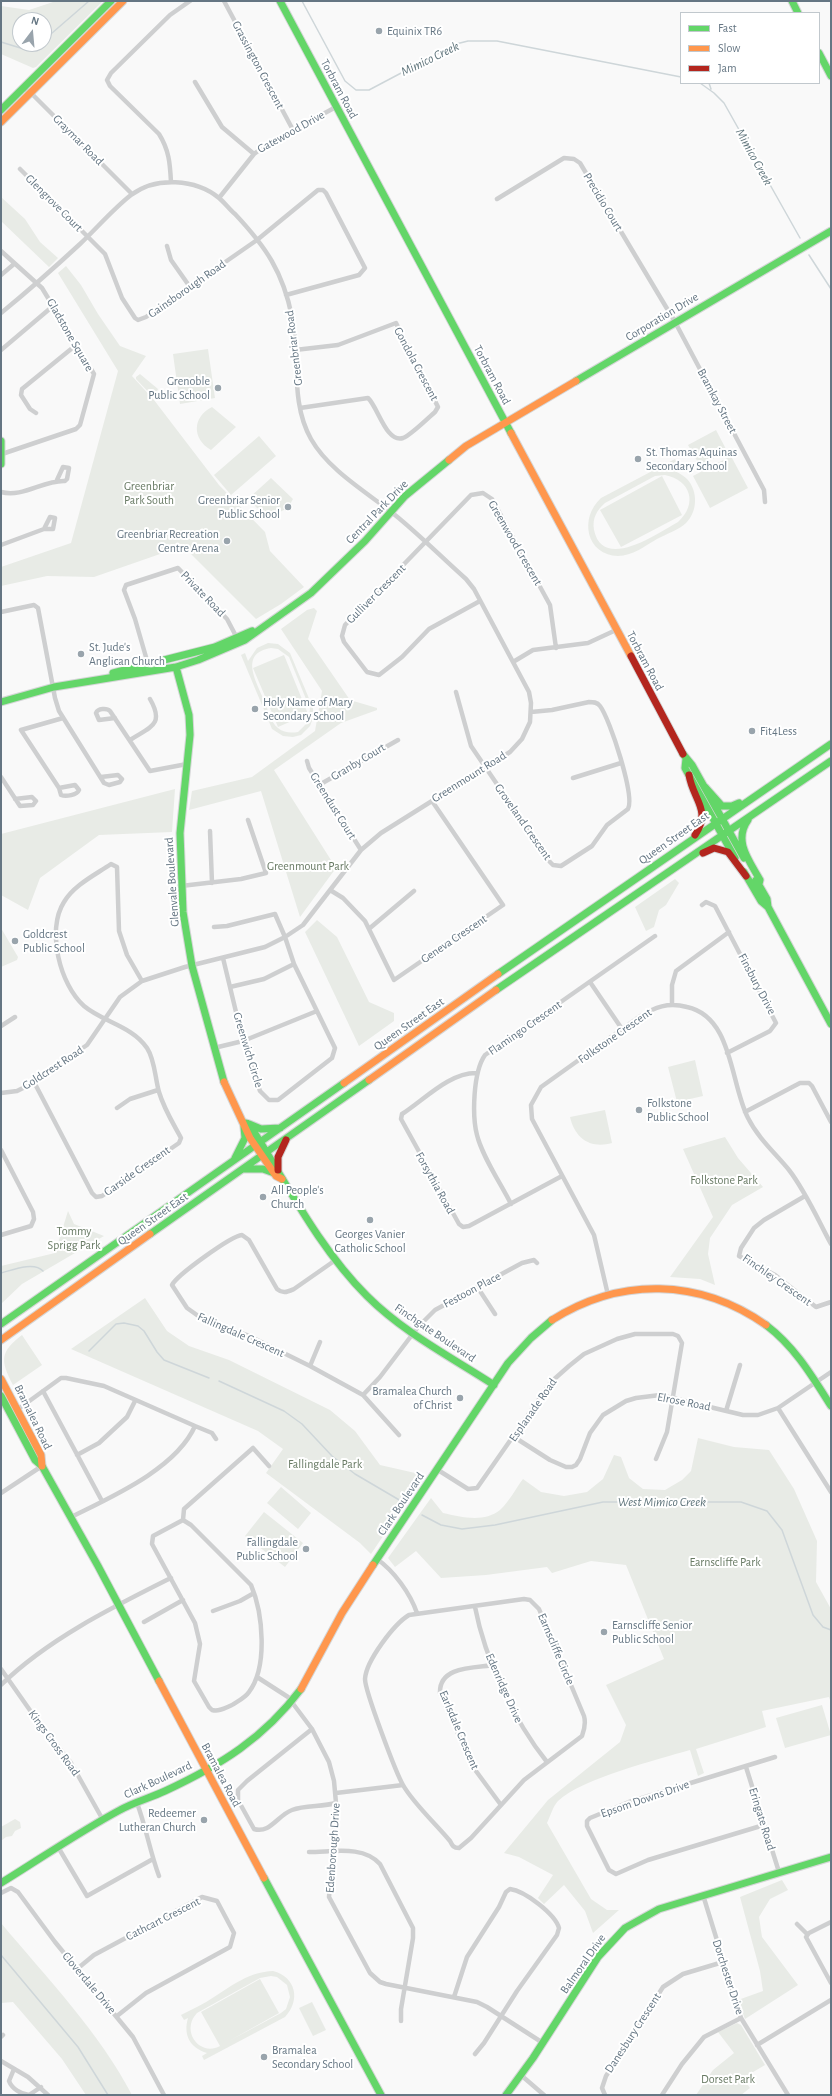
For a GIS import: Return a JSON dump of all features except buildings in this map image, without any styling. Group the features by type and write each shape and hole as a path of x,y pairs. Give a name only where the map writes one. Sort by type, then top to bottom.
{"main road":[{"path":"1,110 111,1"},
{"path":"1,122 123,1"},
{"name":"Torbram Road","path":"280,1 616,630 686,759 692,765 705,787 759,884 767,899 768,907"},
{"path":"792,1 798,12"},
{"path":"820,55 831,76"},
{"name":"Corporation Drive","path":"505,422 831,231"},
{"name":"Central Park Drive","path":"1,702 54,687 84,681 176,667 233,646 270,623 311,593 365,541 405,496 448,460 505,422"},
{"path":"1,441 1,464"},
{"name":"Central Park Drive","path":"84,681 148,664 174,659 215,647 270,623"},
{"name":"Glenvale Boulevard","path":"176,667 189,715 190,735 180,833 183,912 192,966 226,1089 258,1144"},
{"name":"Queen Street East","path":"1,1324 723,818 831,744"},
{"name":"Torbram Road","path":"686,759 685,768 746,876 762,901 768,907 831,1024"},
{"name":"Queen Street East","path":"2,1340 554,950 831,761"},
{"path":"682,847 698,832 703,821 704,812 689,782 689,775"},
{"path":"705,787 718,803 727,806 734,805 758,789 763,791"},
{"path":"759,884 760,880 739,838 744,824 763,807"},
{"path":"671,871 677,872 707,851 717,848 731,854 746,876"},
{"path":"232,1163 243,1144 245,1124 263,1129 282,1128"},
{"path":"242,1169 263,1169 276,1172 279,1154 288,1138"},
{"name":"Finchgate Boulevard","path":"258,1144 337,1259 366,1296 414,1334 494,1385"},
{"name":"Clark Boulevard","path":"1,1883 103,1820 165,1791 229,1757 261,1734 292,1702 301,1689 342,1613 494,1385 521,1348 547,1324 572,1308 608,1295 640,1288 667,1288 704,1294 728,1302 746,1311 780,1336 795,1353 831,1406"},
{"path":"1,1348 2,1340"},
{"name":"Bramalea Road","path":"1,1379 41,1455 42,1466"},
{"name":"Bramalea Road","path":"1,1396 35,1460 42,1466 71,1517 381,2095"},
{"name":"Balmoral Drive","path":"506,2095 522,2076 597,1960 615,1937 642,1917 659,1909 703,1895 831,1857"}],"street":[{"path":"171,182 170,158 165,143 159,134 110,86 107,80 111,73 160,24 190,1"},
{"name":"Grassington Crescent","path":"224,1 293,130"},
{"path":"195,82 222,127 254,154"},
{"name":"Graymar Road","path":"23,88 31,93 132,194"},
{"name":"Gatewood Drive","path":"219,198 254,154 293,130 336,108"},
{"name":"Precidio Court","path":"497,199 564,158 577,160 675,322"},
{"name":"Glengrove Court","path":"20,169 88,236"},
{"name":"Greenbriar Road","path":"1,313 37,283 132,194 150,186 171,182 183,182 198,187 219,198 257,240 276,265 292,319 300,408 311,439 326,459 391,512"},
{"name":"Gainsborough Road","path":"88,236 105,254 122,298 135,318 138,320 146,317 257,240 318,190 323,190 326,193 365,268 359,275 286,295"},
{"path":"167,246 171,260 190,287"},
{"name":"Gladstone Square","path":"1,251 42,288 94,374 80,425 70,432 2,454"},
{"path":"1,275 14,264"},
{"path":"1,350 54,306"},
{"name":"Bramkay Street","path":"675,322 764,490 765,502"},
{"name":"Gondola Crescent","path":"295,350 338,345 396,323 438,407 435,412 404,438 397,438 390,434 373,402 368,398 300,408"},
{"path":"36,412 30,409 21,395 22,389 76,345"},
{"path":"1,492 16,494 57,480"},
{"name":"Greenwood Crescent","path":"426,544 471,495 483,493 492,499 550,605 556,648"},
{"name":"Greenmount Road","path":"192,966 265,947 285,938 303,925 361,850 381,833 510,752 527,731 531,712 529,692 480,601 466,579 391,512"},
{"path":"1,545 44,529"},
{"name":"Gulliver Crescent","path":"426,544 342,630 344,642 366,672 375,675 384,672 402,657 429,629 480,601"},
{"name":"Private Road","path":"148,664 136,619 124,590 126,585 178,568 227,619 237,638"},
{"path":"1,612 34,605 38,608 55,698 63,718 101,777"},
{"path":"513,662 533,650 588,643 616,630"},
{"name":"Glenvale Boulevard","path":"174,659 176,667"},
{"path":"456,692 471,746 485,768"},
{"path":"130,740 152,726 157,719 157,711 150,699"},
{"name":"Groveland Crescent","path":"485,768 553,865 561,866 592,846 607,825 628,809 630,797 614,732 600,705 595,702 552,710 531,712"},
{"path":"59,788 21,730 63,718"},
{"path":"115,718 150,771 187,764"},
{"name":"Granby Court","path":"319,785 398,740"},
{"name":"Greendust Court","path":"307,760 309,768 319,785 361,850"},
{"path":"573,778 621,764"},
{"path":"1,777 15,799"},
{"name":"Geneva Crescent","path":"330,890 343,898 370,928 394,980 503,905 432,801"},
{"path":"181,886 241,880 266,873 248,820"},
{"path":"210,831 212,883"},
{"name":"Garside Crescent","path":"34,1082 92,1193 98,1197 179,1143 181,1138 167,1115 158,1090 147,1048 133,1034 85,1006 68,986 61,967 56,930 60,911 70,893 111,864 117,867 119,931 127,955 142,981"},
{"path":"370,928 414,891"},
{"name":"Finsbury Drive","path":"702,905 706,902 715,906 776,1023 770,1031 727,1053"},
{"name":"Greenwich Circle","path":"214,927 226,926 274,914 285,938 294,964 318,1010 335,1048 332,1058 278,1100 269,1100 260,1091 243,1041 223,958"},
{"path":"672,1004 672,986 676,970 729,932"},
{"name":"Flamingo Crescent","path":"511,1204 477,1135 476,1073 485,1055 655,936"},
{"path":"230,987 264,979 294,964"},
{"name":"Goldcrest Road","path":"1,1093 16,1091 34,1082 87,1045 120,997 142,981 192,966"},
{"path":"590,982 622,1029"},
{"name":"Folkstone Crescent","path":"608,1295 594,1235 532,1119 531,1106 540,1087 653,1008 672,1004 693,1008 714,1022 727,1053 746,1112 757,1132 788,1169 829,1236 831,1244"},
{"path":"214,1048 243,1041 318,1010"},
{"path":"1,1026 15,1017"},
{"name":"Forsythia Road","path":"476,1073 465,1073 455,1077 402,1114 401,1119 459,1224 463,1227 469,1226 562,1176"},
{"path":"746,1112 804,1082 812,1086 831,1122"},
{"path":"117,1108 130,1099 158,1090"},
{"path":"1,1150 33,1212 34,1219 31,1226 26,1229 1,1235"},
{"name":"Finchley Crescent","path":"805,1196 764,1220 754,1228 741,1248 739,1256 775,1276 816,1307 820,1307 831,1302"},
{"name":"Fallingdale Crescent","path":"337,1259 294,1289 287,1292 281,1292 273,1282 249,1240 242,1235 232,1238 179,1276 172,1284 187,1308 204,1320 247,1335 310,1366 363,1395 399,1435"},
{"name":"Festoon Place","path":"414,1334 426,1318 435,1310 522,1263 534,1260 537,1263"},
{"path":"478,1288 495,1314"},
{"path":"363,1395 414,1334"},
{"name":"Esplanade Road","path":"438,1470 468,1489 477,1488 551,1382 568,1366 595,1348 623,1337 652,1334 673,1334 680,1338 682,1342 674,1397"},
{"path":"310,1366 320,1342"},
{"path":"726,1411 740,1365"},
{"path":"816,1382 831,1372"},
{"path":"17,1410 61,1378 66,1378 104,1386 135,1401 212,1433 216,1439"},
{"name":"Elrose Road","path":"514,1437 550,1460 566,1467 572,1467 576,1465 580,1459 590,1434 603,1415 626,1401 636,1398 660,1395 674,1397 743,1415 758,1415 778,1408 816,1382"},
{"path":"43,1391 102,1501"},
{"path":"656,1459 667,1432 674,1397"},
{"path":"77,1455 98,1443 127,1417 135,1401"},
{"path":"778,1408 831,1492"},
{"path":"71,1517 143,1480 188,1441 195,1426"},
{"path":"183,1520 184,1509 252,1448 269,1466"},
{"path":"1,1493 42,1466"},
{"path":"183,1520 191,1525 251,1585 262,1634 257,1677 249,1693 241,1700 218,1711 212,1710 194,1681 200,1644 195,1623 152,1539 153,1536 183,1520"},
{"path":"377,1559 388,1567 410,1599 417,1613"},
{"path":"1,1685 42,1650 61,1638 171,1578"},
{"path":"213,1611 240,1602 254,1593"},
{"name":"Earnscliffe Circle","path":"524,1599 530,1600 539,1609 586,1722 582,1736 524,1780 472,1838 459,1848 452,1846 450,1841 402,1785 369,1698 365,1680 367,1672 387,1634 402,1619 417,1613 475,1607 524,1599"},
{"path":"144,1622 183,1600"},
{"name":"Edenridge Drive","path":"475,1607 480,1632 518,1722 529,1740 547,1762"},
{"name":"Earlsdale Crescent","path":"494,1666 450,1673 442,1681 440,1693 473,1767 501,1805"},
{"name":"Kings Cross Road","path":"1,1669 34,1716 71,1763 103,1820"},
{"name":"Edenborough Drive","path":"257,1677 281,1692 292,1702 312,1729 329,1762 336,1793 330,1902 370,1973 380,1982 454,1996 477,2002 502,2016 543,2043"},
{"path":"312,1729 247,1781 238,1790 238,1800 254,1829 259,1830 265,1829 291,1810 336,1803"},
{"name":"Epsom Downs Drive","path":"764,1825 648,1860 616,1874 609,1870 588,1831 587,1822 590,1818 629,1802 775,1757"},
{"name":"Eringate Road","path":"746,1767 779,1872"},
{"path":"336,1793 402,1785"},
{"path":"137,1803 144,1822 153,1859 159,1876"},
{"path":"58,1847 87,1896 153,1859"},
{"path":"308,1852 333,1851 365,1853 374,1857 380,1864 413,1928 413,1938 401,2021"},
{"path":"454,1996 472,1948 500,1907 506,1892 510,1888 518,1890 541,1906 555,1920 559,1928 557,1935 475,2054"},
{"name":"Cloverdale Drive","path":"1,1893 8,1889 16,1890 55,1942 117,2016 146,2058 164,2095"},
{"name":"Dorchester Drive","path":"703,1895 741,2018 788,2095"},
{"name":"Cathcart Crescent","path":"77,1969 94,1955 202,1897 217,1901 234,1933 230,1947 146,1993 117,2016"},
{"path":"807,1934 831,1922"},
{"path":"797,1924 807,1934 807,1939 831,1984"},
{"name":"Danesbury Crescent","path":"605,2095 602,2088 606,2076 663,1987 683,1974 723,1962"},
{"path":"757,2045 831,2000"},
{"path":"662,2095 682,2064 704,2037 741,2018"},
{"path":"1,2061 41,2088 48,2095"},
{"path":"14,2069 9,2081 10,2085 19,2092 29,2095 41,2088"},
{"path":"522,2076 544,2095"}],"green space":[{"path":"56,1 103,1 52,51 52,12 12,12 12,52 51,52 36,67 33,68 1,54 1,6 29,10"},
{"path":"1,197 25,219 40,242 58,258 49,267 1,221"},
{"name":"Greenbriar Park South","path":"66,266 81,285 98,314 120,346 146,356 132,376 154,400 219,485 265,532 270,551 304,587 281,604 256,619 183,546 94,577 47,576 1,586 1,567 71,543 118,371 58,273"},
{"path":"208,349 215,398 180,404 173,354"},
{"path":"140,374 158,389 155,396 152,396 136,379 136,377"},
{"path":"212,407 236,427 211,450 200,440 197,428 201,416 205,411"},
{"path":"716,430 727,451 700,466 688,445"},
{"path":"259,436 276,456 231,495 214,475"},
{"path":"731,456 748,488 710,508 693,476"},
{"path":"675,459 678,465 672,469 685,477 691,484 695,495 695,501 693,513 686,523 676,530 633,552 623,556 618,556 607,554 599,549 589,534 588,525 590,515 594,506 601,498","holes":["665,475 674,478 686,487 690,501 688,508 678,522 658,534 632,546 619,549 608,548 599,542 594,530 594,518 597,511 605,503 655,476"]},
{"path":"662,476 682,515 621,547 600,510"},
{"path":"271,478 293,499 289,506 278,513 271,514 259,509 249,498"},
{"name":"Greenmount Park","path":"314,608 317,611 308,639 350,700 377,708 377,710 341,723 274,770 336,868 300,917 261,791 189,810 192,791 252,777 315,731 322,691 281,629 307,610"},
{"path":"268,643 278,644 290,653 313,708 313,718 310,726 301,735 293,737 283,736 272,729 241,655 245,653 248,661 257,648","holes":["271,648 278,649 289,657 310,709 308,722 298,732 285,732 280,730 275,725 257,685 252,669 255,656 261,651"]},
{"path":"284,655 308,714 278,727 253,668"},
{"path":"175,789 172,832 99,835 40,878 28,910 1,895 1,834"},
{"path":"675,879 679,883 666,905 659,910 654,927 646,931 635,907"},
{"path":"317,920 337,937 369,1002 394,1013 394,1021 359,1046 305,932"},
{"path":"1,928 18,957 17,960 1,967"},
{"path":"695,1060 703,1096 677,1102 668,1067"},
{"path":"605,1110 612,1143 597,1145 591,1143 580,1136 572,1125 570,1117"},
{"name":"Folkstone Park","path":"725,1137 738,1158 763,1187 732,1205 710,1238 708,1254 715,1285 700,1279 670,1277 713,1217 683,1149"},
{"name":"Tommy Sprigg Park","path":"68,1211 74,1224 104,1236 22,1284 1,1304 1,1266 55,1253"},
{"name":"Fallingdale Park","path":"145,1298 167,1331 189,1346 229,1360 330,1410 355,1431 380,1465 424,1475 371,1554 360,1543 266,1473 283,1449 258,1431 71,1349"},
{"path":"22,1335 42,1365 13,1385 4,1363 4,1357 9,1346"},
{"name":"Earnscliffe Park","path":"698,1438 734,1447 769,1450 794,1489 817,1541 816,1582 831,1609 831,1703 829,1697 762,1711 766,1727 696,1749 704,1773 698,1776 690,1750 640,1764 602,1777 569,1793 558,1801 547,1823 591,1899 607,1910 619,1910 593,1933 585,1911 564,1885 544,1904 538,1898 553,1875 519,1857 504,1853 548,1800 620,1742 626,1725 606,1685 664,1659 626,1565 591,1561 552,1573 547,1567 486,1575 441,1578 416,1551 395,1567 388,1558 431,1498 443,1513 472,1518 487,1517 503,1507 523,1479 541,1492 564,1496 587,1492 603,1479 614,1455 621,1457 629,1478 643,1489 665,1490 682,1480 691,1471"},
{"path":"281,1487 311,1513 298,1529 267,1503"},
{"path":"264,1512 303,1543 285,1567 245,1536"},
{"path":"822,1705 831,1735 785,1748 776,1718"},
{"path":"15,1819 20,1822 21,1828 15,1831 12,1836 6,1837 1,1841 1,1827"},
{"path":"782,1880 788,1890 770,1899 759,1917 762,1937 798,1985 745,2019 738,2000 763,1991 760,1971 740,1897"},
{"path":"1,1923 54,1985 88,2028 119,2072 132,2095 86,2095 62,2059 13,2002 1,2003"},
{"path":"273,1971 287,1978 294,1990 293,2003 290,2010 285,2017 204,2060 202,2056 207,2053 196,2048 189,2040 186,2030 188,2018 184,2020 181,2015 242,1980 264,1972","holes":["271,1976 277,1977 287,1985 290,1997 286,2009 281,2013 229,2041 279,2013 260,1979 201,2012 220,2046 206,2048 199,2045 192,2034 191,2027 192,2020 197,2013 260,1978"]},
{"path":"312,2002 326,2030 313,2036 299,2008"},
{"name":"Dorset Park","path":"737,2023 741,2025 765,2065 743,2078 750,2088 741,2095 696,2095 713,2070 734,2053 718,2032"}],"waterway":[{"name":"Mimico Creek","path":"52,33 89,1"},
{"name":"Mimico Creek","path":"302,1 345,81 356,90 369,90 456,44 468,41 497,41 680,77"},
{"name":"Mimico Creek","path":"1,42 12,45"},
{"name":"Mimico Creek","path":"701,84 714,93 724,103 800,238"},
{"name":"Mimico Creek","path":"709,84 711,89"},
{"name":"Mimico Creek","path":"809,255 831,289"},
{"path":"1,1273 29,1266 39,1268 43,1271"},
{"path":"89,1351 116,1324 124,1323 138,1326 144,1331 157,1352 164,1360 209,1378"},
{"name":"West Mimico Creek","path":"219,1381 284,1411 302,1424 332,1456 355,1474 401,1501"},
{"name":"West Mimico Creek","path":"422,1515 441,1525 462,1529 495,1525 603,1502 741,1502 767,1511 782,1530 813,1615 823,1627 831,1630"},
{"path":"1,1955 78,2047 108,2095"}],"traffic: fast":[{"path":"1,110 111,1"},
{"path":"280,1 511,433"},
{"path":"792,1 798,12"},
{"path":"820,55 831,76"},
{"path":"576,381 831,231"},
{"path":"1,441 1,464"},
{"path":"1,702 54,687 176,667 198,660 245,640 311,593 365,541 405,496 449,460"},
{"path":"113,673 215,647 252,631"},
{"path":"176,667 189,715 190,735 180,833 183,912 192,966 224,1082"},
{"path":"498,974 831,744"},
{"path":"683,754 692,765 744,858"},
{"path":"686,759 685,768 735,858"},
{"path":"496,990 831,761"},
{"path":"705,787 722,806 732,806 739,803"},
{"path":"748,820 742,835 742,843 747,858 760,880 759,884"},
{"path":"744,872 761,901 768,907 831,1024"},
{"path":"756,880 767,899 768,907"},
{"path":"150,1234 369,1080"},
{"path":"1,1324 344,1083"},
{"path":"246,1123 249,1124 318,1235 349,1277 367,1296 396,1322 428,1344 494,1385"},
{"path":"249,1124 261,1129 280,1128"},
{"path":"235,1158 245,1138 244,1127"},
{"path":"243,1169 263,1169 274,1173"},
{"path":"373,1565 508,1363 531,1338 552,1320"},
{"path":"766,1325 794,1352 810,1373 831,1406"},
{"path":"1,1396 35,1460 42,1466 98,1566 159,1681"},
{"path":"1,1883 105,1818 165,1791 205,1771 223,1760 240,1749 272,1722 301,1689"},
{"path":"506,2095 533,2058 598,1957 625,1928 659,1909 831,1857"},
{"path":"264,1878 381,2095"}],"traffic: slow":[{"path":"1,122 123,1"},
{"path":"449,460 466,446 576,381"},
{"path":"511,433 631,656"},
{"path":"344,1083 498,974"},
{"path":"369,1080 496,990"},
{"path":"224,1082 250,1138 276,1176 282,1179"},
{"path":"1,1340 150,1234"},
{"path":"552,1320 578,1306 605,1296 632,1290 659,1289 687,1291 714,1298 740,1310 766,1325"},
{"path":"1,1379 41,1455 42,1466"},
{"path":"301,1689 342,1613 373,1565"},
{"path":"159,1681 264,1878"}],"traffic: jam":[{"path":"631,656 683,754"},
{"path":"689,775 702,812 700,826 695,835"},
{"path":"703,853 714,848 728,852 746,876"},
{"path":"278,1170 278,1157 286,1140"}],"place":[{"name":"Equinix TR6","path":"379,31"},
{"name":"Grenoble Public School","path":"218,388"},
{"name":"St. Thomas Aquinas Secondary School","path":"638,459"},
{"name":"Greenbriar Senior Public School","path":"288,507"},
{"name":"Greenbriar Recreation Centre Arena","path":"227,541"},
{"name":"St. Jude's Anglican Church","path":"81,654"},
{"name":"Holy Name of Mary Secondary School","path":"255,709"},
{"name":"Fit4Less","path":"752,731"},
{"name":"Goldcrest Public School","path":"15,941"},
{"name":"Folkstone Public School","path":"639,1110"},
{"name":"All People's Church","path":"263,1197"},
{"name":"Georges Vanier Catholic School","path":"370,1220"},
{"name":"Bramalea Church of Christ","path":"460,1398"},
{"name":"Fallingdale Public School","path":"306,1549"},
{"name":"Earnscliffe Senior Public School","path":"604,1632"},
{"name":"Redeemer Lutheran Church","path":"204,1820"},
{"name":"Bramalea Secondary School","path":"264,2057"}]}
